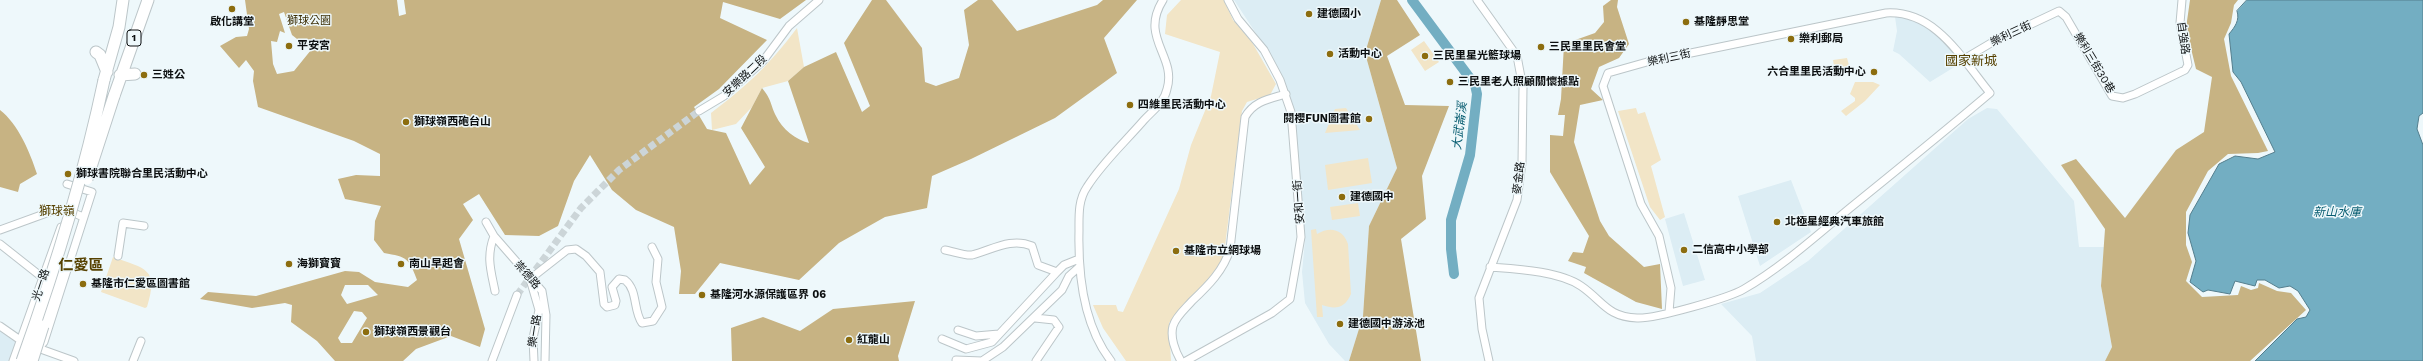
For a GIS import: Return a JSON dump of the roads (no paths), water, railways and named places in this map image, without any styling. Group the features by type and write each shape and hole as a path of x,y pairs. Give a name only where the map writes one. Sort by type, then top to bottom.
{"highway":[{"name":"1","path":"107,72 123,0"},
{"name":"1","path":"121,72 148,0"},
{"path":"22,361 64,235 94,128 107,72 100,55 96,52"},
{"path":"107,72 121,72 126,76 135,74"},
{"path":"32,361 121,72"},
{"path":"27,361 59,271"},
{"path":"17,361 41,304"}],"street":[{"name":"安樂路二段","path":"698,111 724,96 763,61 789,26 819,0"},
{"path":"1111,361 1098,335 1083,296 1079,263 1080,205 1086,188 1163,100 1169,79 1154,27 1156,12 1163,0"},
{"name":"安和一街","path":"1186,361 1272,313 1290,299 1301,237 1294,137 1291,112 1286,94 1264,50 1238,19 1228,0"},
{"name":"麥金路","path":"1477,0 1517,56 1523,88 1522,163 1517,200 1506,232 1490,267 1479,298 1482,329 1489,361"},
{"name":"自強路","path":"2180,73 2188,65 2180,23 2182,0"},
{"name":"樂利三街","path":"1964,60 1991,43 2059,11"},
{"name":"樂利三街30巷","path":"2059,11 2066,16 2112,96 2123,98 2180,73"},
{"name":"樂利三街","path":"1490,267 1530,271 1566,279 1581,286 1617,316 1638,318 1669,312 1730,295 1759,280 1800,249 1990,93 1964,60 1935,28 1917,17 1894,13 1829,23 1616,69 1608,73 1603,86 1641,204 1660,236 1671,288 1669,312"},
{"path":"1182,361 1173,342 1173,326 1180,314 1208,285 1222,267 1230,249 1245,117 1251,107 1260,102 1286,94"},
{"path":"66,184 76,187"},
{"name":"光一路","path":"13,361 76,187 92,192 44,342 38,349 35,361"},
{"path":"0,230 55,210 67,210 83,217"},
{"name":"崇德路","path":"486,222 494,236 542,291 545,302 545,361"},
{"path":"118,256 123,223 144,226"},
{"path":"494,236 489,249 488,261 495,291"},
{"path":"945,250 971,255 984,249 1021,242 1032,246 1038,265 1057,272"},
{"path":"0,244 42,278"},
{"path":"530,279 567,250 576,249 586,256 600,272 604,304 608,307 615,305 616,301 612,287 620,279 625,280 632,289 638,317 642,323 653,321 662,307 656,282 658,259 652,247"},
{"path":"942,339 966,349 992,342 1064,265 1079,263"},
{"path":"956,360 982,361 1003,347 1035,318 1062,290 1069,276 1079,263"},
{"name":"樂一路","path":"530,279 539,310 533,338 534,361"},
{"path":"492,361 517,295"},
{"path":"1035,318 1054,320 1059,327 1036,361"},
{"path":"0,326 20,341 38,349 74,361"},
{"path":"958,330 976,336 999,334"},
{"path":"133,361 141,341"}],"water":[{"name":"新山水庫","path":"2247,0 2423,0 2423,113 2419,116 2417,129 2423,145 2423,361 2255,361 2297,319 2306,317 2310,310 2298,291 2290,286 2279,288 2265,280 2257,280 2255,286 2235,281 2230,294 2208,290 2203,292 2190,282 2196,261 2188,233 2190,215 2219,164 2235,156 2258,159 2275,152 2241,82 2233,72 2229,34 2236,23 2238,17 2237,11"}],"waterway":[{"name":"大武崙溪","path":"1412,0 1475,85 1477,94 1470,155 1451,220 1451,249 1454,274"}],"tunnel":[{"path":"517,295 581,208 619,170 699,111"}],"place":[{"name":"啟化講堂","path":"232,9"},
{"name":"建德國小","path":"1309,14"},
{"name":"基隆靜思堂","path":"1686,22"},
{"name":"樂利郵局","path":"1791,39"},
{"name":"平安宮","path":"289,46"},
{"name":"三民里里民會堂","path":"1541,47"},
{"name":"活動中心","path":"1330,54"},
{"name":"三民里星光籃球場","path":"1425,56"},
{"name":"六合里里民活動中心","path":"1874,72"},
{"name":"三姓公","path":"144,75"},
{"name":"三民里老人照顧關懷據點","path":"1450,82"},
{"name":"四維里民活動中心","path":"1130,105"},
{"name":"閱櫻FUN圖書館","path":"1369,119"},
{"name":"獅球嶺西砲台山","path":"406,122"},
{"name":"獅球書院聯合里民活動中心","path":"68,174"},
{"name":"建德國中","path":"1342,197"},
{"name":"北極星經典汽車旅館","path":"1777,222"},
{"name":"二信高中小學部","path":"1684,250"},
{"name":"基隆市立網球場","path":"1176,251"},
{"name":"海獅寶寶","path":"289,264"},
{"name":"南山早起會","path":"401,264"},
{"name":"基隆市仁愛區圖書館","path":"83,284"},
{"name":"基隆河水源保護區界 06","path":"702,295"},
{"name":"建德國中游泳池","path":"1340,324"},
{"name":"獅球嶺西景觀台","path":"366,332"},
{"name":"紅龍山","path":"849,340"}],"district":[{"name":"國家新城","path":"1971,61"},
{"name":"獅球嶺","path":"57,211"},
{"name":"仁愛區","path":"81,266"}],"park label":[{"name":"獅球公園","path":"309,21"}]}
